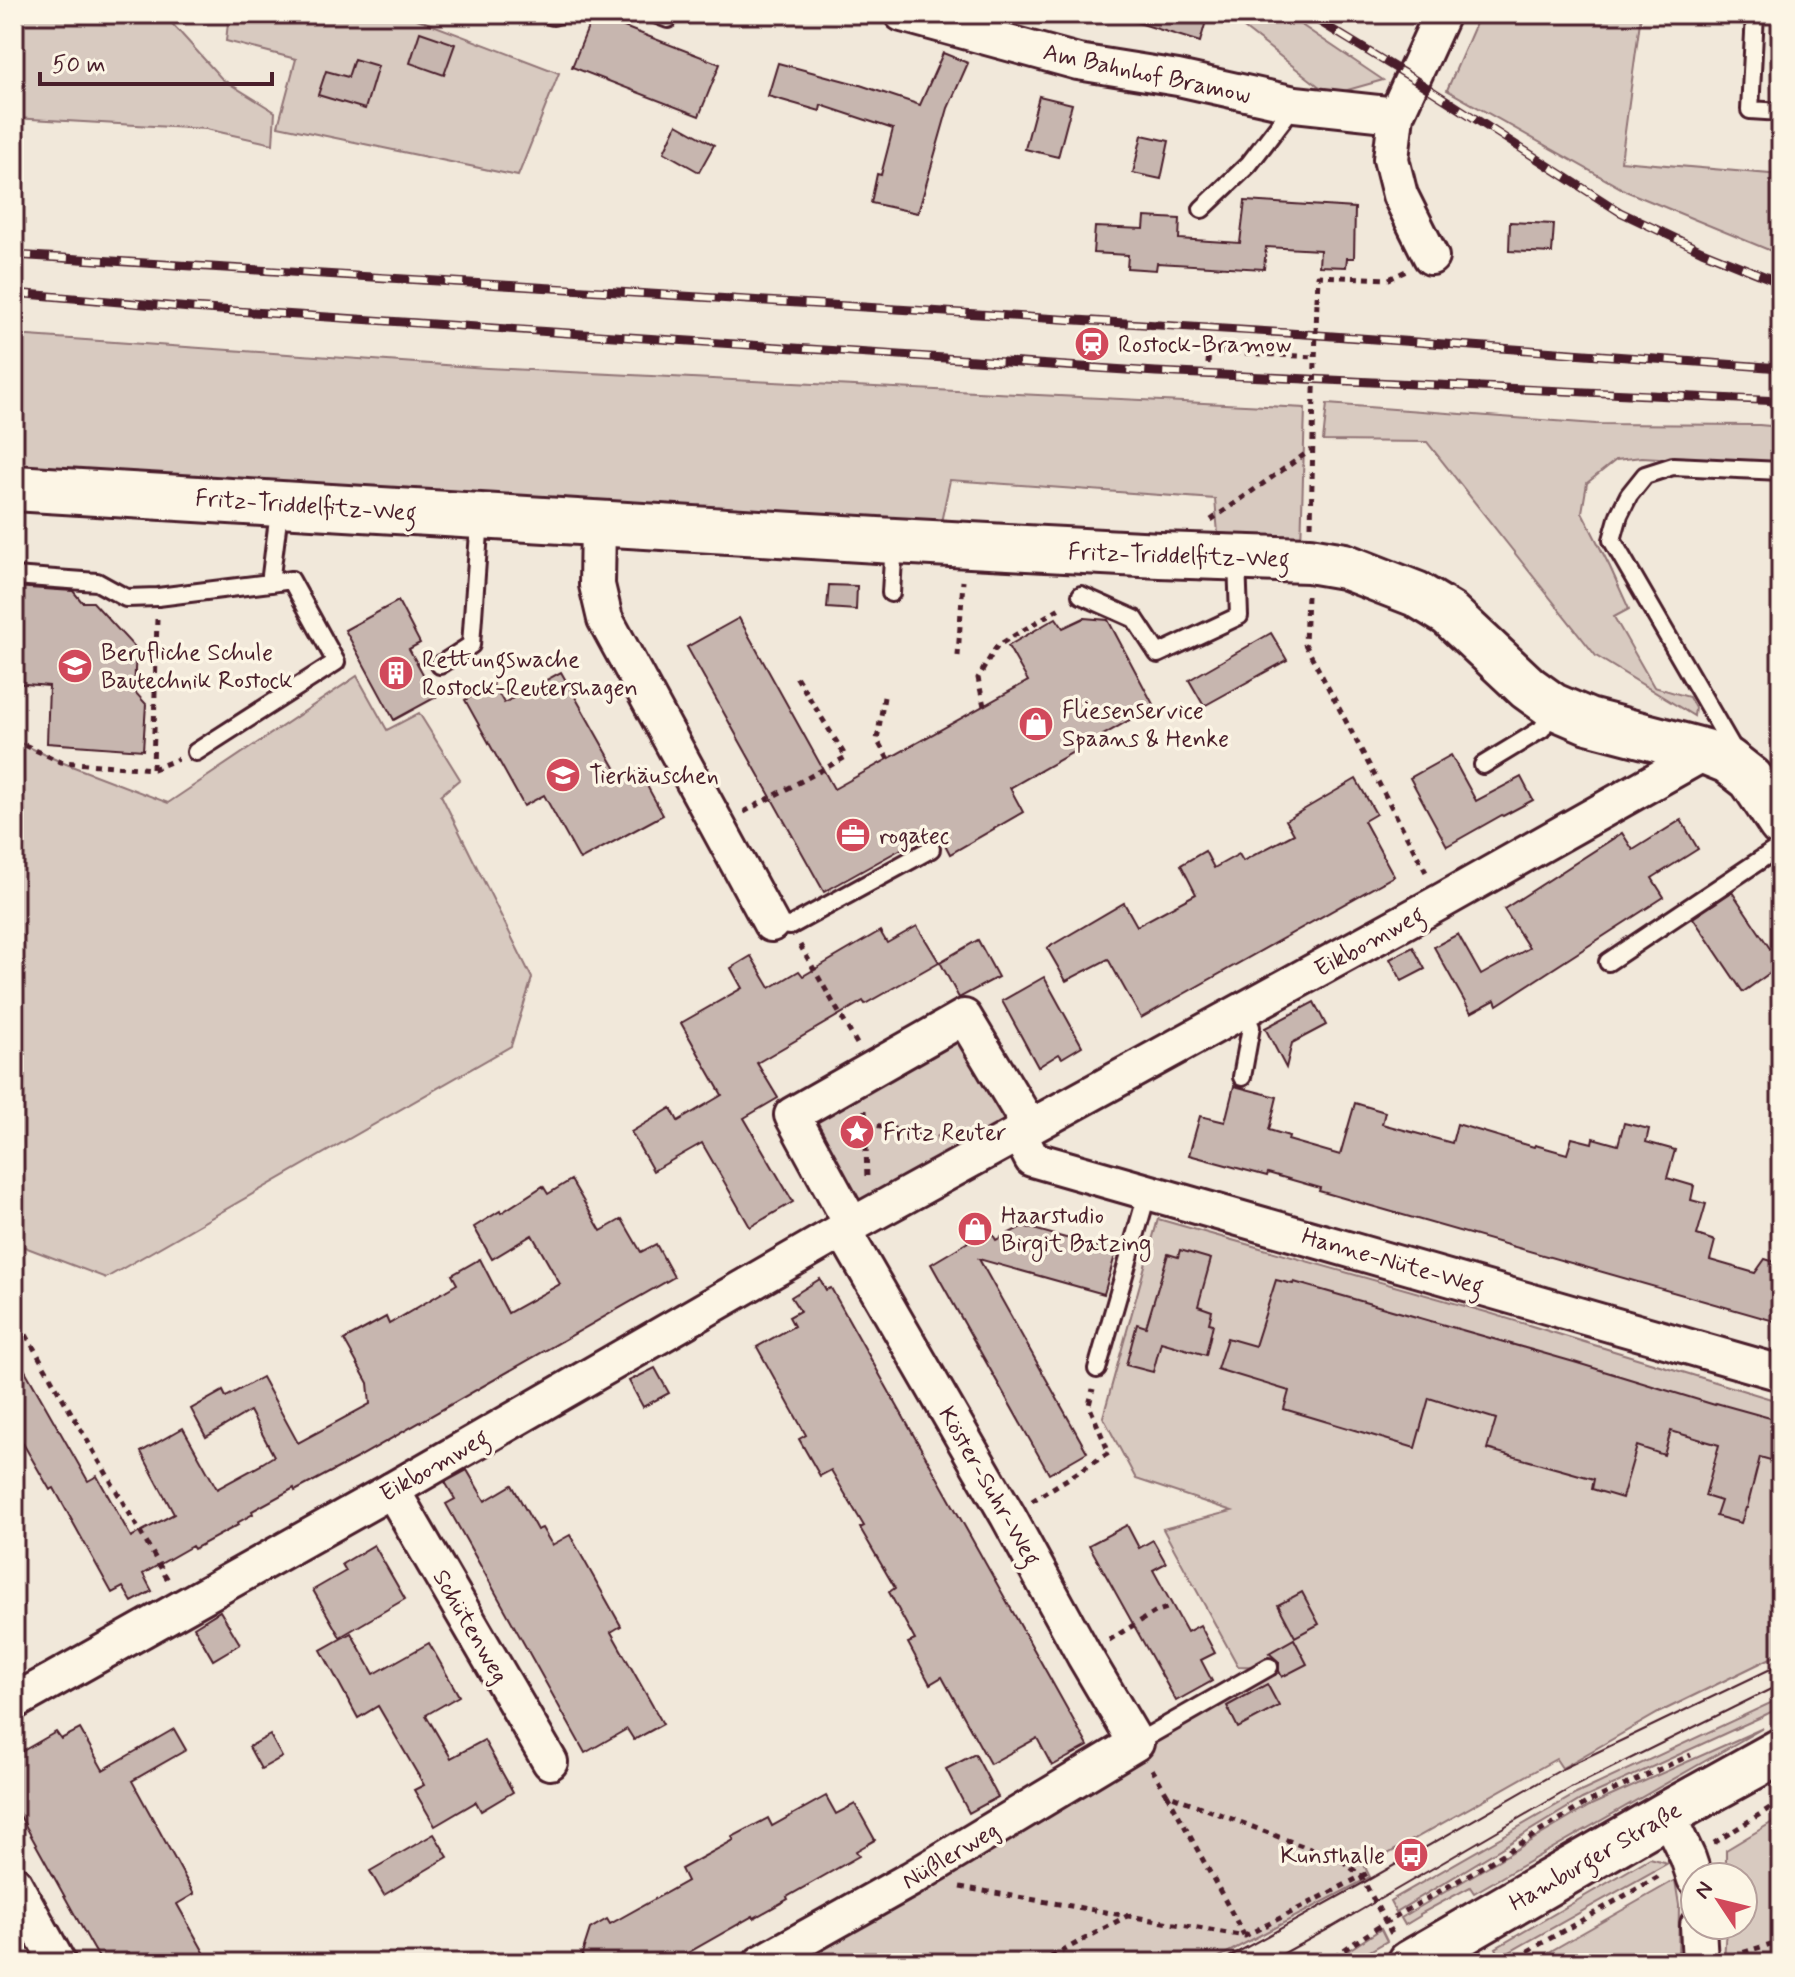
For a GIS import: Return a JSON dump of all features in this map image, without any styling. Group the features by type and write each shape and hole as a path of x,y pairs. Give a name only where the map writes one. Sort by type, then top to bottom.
{"street":[{"path":"1421,263 1391,159 1396,115 1442,14"},
{"name":"Am Bahnhof Bramow","path":"906,15 1078,62 1178,78 1295,104 1396,115"},
{"name":"Fritz-Triddelfitz-Weg","path":"14,488 894,541 1309,560 1344,566 1416,594 1449,614 1528,688 1553,706 1588,721 1706,752 1728,761 1751,779"},
{"path":"598,523 597,585 605,619 718,826 780,925"},
{"name":"Eikbomweg","path":"14,1702 392,1490 858,1222 1706,752"},
{"path":"1751,779 1781,824"},
{"path":"858,1222 792,1115 964,1017 1024,1130"},
{"name":"Hanne-Nüte-Weg","path":"1024,1130 1032,1159 1781,1373"},
{"name":"Köster-Suhr-Weg","path":"858,1222 1008,1516 1136,1743"},
{"name":"Schütenweg","path":"392,1490 550,1762"},
{"name":"Nüßlerweg","path":"761,1963 911,1879 1136,1743"},
{"name":"Hamburger Straße","path":"1401,1949 1667,1814 1781,1751"},
{"path":"1667,1814 1688,1861"},
{"path":"14,1883 58,1963"},
{"path":"1699,1941 1700,1962"}],"lane":[{"path":"546,14 560,14"},
{"path":"655,14 668,19 670,14"},
{"path":"1755,14 1750,110 1781,112"},
{"path":"1202,209 1249,164 1295,104"},
{"path":"1751,779 1612,540 1629,495 1645,475 1673,466 1781,471"},
{"path":"270,583 280,503"},
{"path":"440,665 471,645 480,517"},
{"path":"891,593 894,541"},
{"path":"1081,595 1135,619 1158,654 1239,616 1237,557"},
{"path":"14,576 97,582 126,598 158,597 291,580 336,662 196,752"},
{"path":"1483,765 1542,729 1553,706"},
{"path":"1608,962 1781,846"},
{"path":"780,925 931,849"},
{"path":"1242,1077 1251,1027 1243,1011"},
{"path":"1097,1369 1148,1191"},
{"path":"1136,1743 1269,1667"}],"path":[{"path":"1311,534 1318,276 1389,279 1421,263"},
{"path":"1208,364 1210,338"},
{"path":"1209,351 1315,357"},
{"path":"1211,520 1312,449"},
{"path":"958,656 964,571"},
{"path":"1307,586 1305,644 1442,901"},
{"path":"984,706 978,678 997,646 1081,595"},
{"path":"153,769 158,597"},
{"path":"718,826 846,757 794,673"},
{"path":"884,697 877,740 888,759"},
{"path":"14,740 61,762 153,769 196,752"},
{"path":"780,925 862,1075 867,1183 858,1222"},
{"path":"866,1123 962,1143 973,1159"},
{"path":"14,1314 183,1607"},
{"path":"1008,1516 1109,1453 1089,1405 1097,1369"},
{"path":"1084,1655 1155,1612 1167,1608"},
{"path":"1136,1743 1245,1936"},
{"path":"1324,1963 1386,1922 1588,1802 1697,1752"},
{"path":"1167,1794 1344,1862 1364,1874 1401,1949"},
{"path":"1702,1861 1781,1801"},
{"path":"911,1879 1245,1936 1364,1874"},
{"path":"1507,1963 1606,1908 1679,1875"},
{"path":"1371,1917 1380,1911"},
{"path":"1040,1963 1127,1916"},
{"path":"1700,1962 1719,1960 1781,1941"}],"shaded area":[{"path":"14,14 168,19 222,79 275,112 273,144 206,129 14,118"},
{"path":"229,14 404,14 559,73 518,176 278,126 296,59 226,41"},
{"path":"1226,14 1285,14 1383,80 1330,95"},
{"path":"1480,14 1641,14 1621,161 1781,175 1781,255 1628,192 1447,90"},
{"path":"14,335 487,368 1305,408 1301,547 1219,545 1215,499 950,480 940,527 14,470"},
{"path":"1327,404 1596,424 1781,427 1781,465 1642,457 1616,460 1587,483 1582,512 1629,609 1614,617 1654,687 1689,697 1695,708 1694,716 1596,656 1427,442 1323,441"},
{"path":"357,676 387,730 419,713 460,779 441,795 532,978 511,1046 106,1278 14,1243 14,740 61,762 168,803"},
{"path":"947,1038 967,1048 1003,1113 1003,1122 861,1204 849,1200 816,1135 819,1115"},
{"path":"1158,1219 1486,1312 1781,1402 1781,1653 1660,1712 1562,1768 1556,1759 1365,1867 1370,1877 1208,1963 761,1963 1267,1667 1238,1666 1163,1529 1232,1511 1136,1479 1103,1417"},
{"path":"1781,1698 1781,1707 1582,1799 1396,1912 1390,1901 1576,1794"},
{"path":"1763,1728 1474,1893 1470,1887 1405,1925 1401,1918 1591,1805"},
{"path":"1781,1817 1781,1963 1724,1963 1725,1941 1759,1941 1759,1861 1726,1861 1726,1850"},
{"path":"1650,1858 1668,1863 1490,1963 1483,1963 1499,1954 1496,1948"},
{"path":"1675,1880 1679,1905 1678,1963 1530,1963"},
{"path":"1381,1929 1387,1941 1349,1963 1329,1963"}],"building":[{"path":"1130,14 1208,14 1200,42 1129,20"},
{"path":"593,15 720,64 699,116 572,67"},
{"path":"420,32 455,44 444,75 410,63"},
{"path":"943,53 968,63 948,108 918,213 871,203 877,174 881,175 893,129 821,105 820,111 768,96 778,63 920,105"},
{"path":"354,59 378,66 365,109 318,95 326,71 348,77"},
{"path":"1039,96 1072,104 1058,157 1025,149"},
{"path":"677,124 714,145 699,172 664,152"},
{"path":"1142,135 1169,141 1161,179 1133,173"},
{"path":"1245,201 1355,208 1354,258 1347,258 1346,267 1319,266 1320,250 1266,247 1264,269 1157,263 1156,270 1127,268 1128,255 1093,253 1095,227 1144,229 1145,217 1180,219 1179,239 1240,243"},
{"path":"1510,222 1554,224 1552,253 1509,251"},
{"path":"829,585 857,586 856,610 827,608"},
{"name":"Berufliche Schule Bautechnik Rostock","path":"14,587 73,591 82,602 93,602 136,649 134,691 146,704 143,750 47,743 49,686 14,683"},
{"name":"Rettungswache Rostock-Reutershagen","path":"398,601 420,643 409,649 436,697 394,720 345,630"},
{"path":"739,618 834,789 1028,681 1008,646 1056,618 1063,628 1084,618 1108,620 1154,706 1010,788 1023,812 950,854 937,829 824,892 687,647"},
{"path":"1271,633 1287,660 1204,706 1189,680"},
{"name":"Tierhäuschen","path":"561,672 622,780 639,771 663,815 580,860 544,795 524,806 465,700 493,684 504,703"},
{"path":"1451,755 1476,801 1521,777 1533,800 1447,846 1410,778"},
{"path":"1356,779 1376,814 1364,821 1394,876 1141,1018 1108,959 1066,981 1047,948 1124,903 1137,926 1196,894 1181,865 1205,851 1214,868 1239,854 1243,861 1294,834 1286,820"},
{"path":"1681,820 1698,849 1652,878 1664,897 1497,1005 1495,1000 1471,1013 1434,947 1458,934 1481,975 1529,948 1504,909 1622,833 1633,850"},
{"path":"1732,892 1781,965 1743,992 1693,918"},
{"path":"917,926 939,962 865,1004 863,1001 757,1063 778,1098 744,1118 793,1202 750,1227 702,1143 653,1171 631,1132 671,1108 678,1121 722,1095 681,1023 742,988 731,968 751,956 770,988 799,971 803,976 880,931 887,943"},
{"path":"978,940 998,977 959,998 940,962"},
{"path":"1413,947 1425,969 1402,981 1390,959"},
{"path":"1044,977 1082,1046 1062,1058 1059,1054 1038,1067 1002,1001"},
{"path":"1314,1002 1326,1025 1292,1043 1286,1068 1265,1028"},
{"path":"1234,1086 1277,1097 1269,1130 1289,1136 1288,1140 1340,1155 1355,1103 1385,1112 1382,1124 1452,1143 1457,1124 1567,1154 1572,1138 1592,1143 1593,1138 1618,1145 1624,1123 1649,1129 1646,1142 1675,1150 1667,1178 1694,1186 1691,1200 1706,1204 1697,1235 1715,1241 1710,1260 1755,1273 1765,1259 1781,1264 1781,1323 1319,1191 1320,1188 1268,1173 1267,1176 1189,1155 1200,1116 1225,1122"},
{"path":"571,1180 601,1231 622,1219 641,1252 656,1244 674,1277 357,1458 252,1511 253,1514 238,1525 194,1549 192,1546 143,1574 152,1591 132,1602 123,1587 112,1593 54,1488 50,1490 14,1428 14,1351 88,1481 97,1476 131,1537 174,1514 141,1452 183,1428 217,1489 274,1456 250,1411 206,1437 191,1409 223,1391 226,1397 262,1377 298,1443 370,1404 368,1383 344,1340 386,1317 389,1324 457,1284 452,1275 480,1259 508,1313 560,1284 532,1235 492,1259 474,1227 543,1186 548,1194"},
{"path":"980,1213 996,1240 1023,1226 1116,1252 1104,1294 979,1259 1087,1452 1049,1474 931,1264 968,1242 959,1225"},
{"path":"1180,1250 1211,1259 1198,1306 1212,1311 1209,1323 1213,1324 1206,1355 1161,1342 1153,1372 1126,1365 1137,1324 1146,1327 1168,1254 1178,1257"},
{"path":"820,1279 826,1290 831,1288 1088,1746 1052,1766 1037,1738 990,1764 942,1677 930,1684 908,1643 915,1640 889,1592 895,1588 860,1528 864,1526 831,1470 820,1476 799,1439 806,1435 757,1347 794,1326 789,1317 800,1311 791,1297"},
{"path":"1276,1280 1294,1282 1715,1405 1781,1421 1781,1463 1760,1457 1741,1523 1716,1516 1721,1501 1705,1496 1719,1445 1671,1431 1664,1455 1637,1446 1622,1498 1592,1489 1594,1479 1487,1449 1496,1419 1429,1398 1415,1448 1284,1409 1289,1391 1217,1369 1227,1338 1255,1346"},
{"path":"655,1368 669,1393 643,1407 629,1381"},
{"path":"467,1470 485,1501 512,1485 537,1530 542,1528 552,1545 570,1535 621,1626 611,1632 663,1724 634,1740 627,1729 585,1753 446,1504 455,1499 445,1482"},
{"path":"1127,1525 1139,1548 1153,1540 1166,1563 1153,1570 1187,1632 1200,1625 1215,1653 1201,1660 1212,1681 1176,1701 1089,1545"},
{"path":"374,1545 405,1599 340,1637 313,1590 346,1571 342,1564"},
{"path":"1302,1592 1319,1624 1295,1637 1278,1605"},
{"path":"220,1611 240,1644 213,1660 194,1627"},
{"path":"351,1633 374,1674 429,1643 459,1696 426,1715 451,1758 484,1740 513,1792 481,1811 476,1802 435,1826 414,1790 424,1785 378,1706 358,1718 321,1650"},
{"path":"1294,1639 1307,1664 1282,1677 1279,1662 1269,1653"},
{"path":"1267,1684 1279,1706 1238,1728 1227,1706"},
{"path":"80,1729 103,1770 174,1729 186,1750 132,1781 194,1894 177,1904 210,1963 102,1963 91,1944 14,1805 14,1756 56,1732 61,1739"},
{"path":"270,1735 282,1757 261,1769 249,1747"},
{"path":"975,1754 998,1797 969,1813 946,1769"},
{"path":"826,1796 836,1814 855,1804 875,1840 856,1851 859,1856 788,1899 670,1963 579,1963 590,1929 607,1919 610,1924 687,1881 681,1869 734,1840 732,1837 768,1818 772,1826"},
{"path":"434,1834 448,1857 384,1895 370,1871"}],"tram line":[{"path":"1218,1963 1564,1768 1781,1664"},
{"path":"1266,1963 1571,1788 1781,1684"}],"railway":[{"path":"1307,14 1620,212 1702,251 1781,283"},
{"path":"14,255 1304,334 1781,368"},
{"path":"14,293 191,308 1156,372 1781,401"}],"place":[{"name":"Rostock-Bramow","path":"1092,344"},
{"name":"Berufliche Schule Bautechnik Rostock","path":"75,666"},
{"name":"Rettungswache Rostock-Reutershagen","path":"396,673"},
{"name":"Fliesenservice Spaans & Henke","path":"1036,724"},
{"name":"Tierhäuschen","path":"563,775"},
{"name":"rogatec","path":"853,835"},
{"name":"Fritz Reuter","path":"857,1132"},
{"name":"Haarstudio Birgit Batzing","path":"975,1229"},
{"name":"Kunsthalle","path":"1411,1855"}]}
